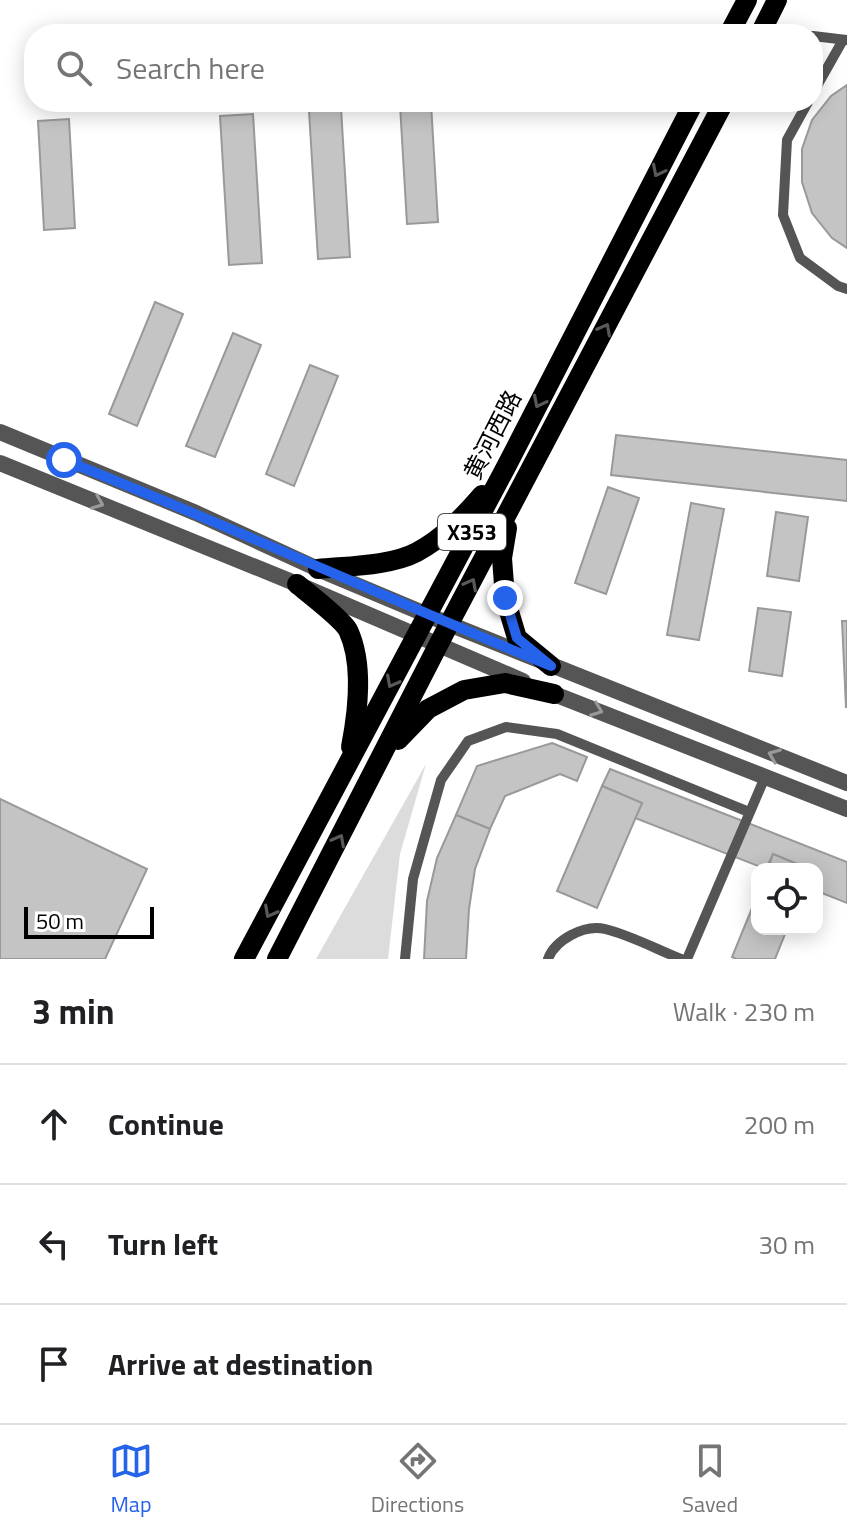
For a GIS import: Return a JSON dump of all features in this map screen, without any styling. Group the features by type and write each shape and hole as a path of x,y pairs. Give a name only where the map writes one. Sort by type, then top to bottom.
{"main road":[{"path":"734,24 747,0"},
{"path":"765,24 777,0"},
{"name":"黄河西路","path":"244,959 506,467 689,112"},
{"name":"X353","path":"277,959 449,624 719,112"},
{"path":"318,569 376,563 415,553 458,523 506,467"},
{"path":"509,515 502,558 505,598 517,638 551,666"},
{"path":"297,584 347,628 359,674 356,720 346,769"},
{"path":"384,754 428,709 464,690 505,683 554,694"}],"street":[{"path":"0,432 196,513 427,615 847,783"},
{"path":"0,463 297,584 554,694 847,809"}],"lane":[{"path":"823,37 845,40 823,76"},
{"path":"802,112 787,140 783,215 800,258 838,286 847,289"},
{"path":"405,959 413,879 441,780 468,741 506,727 557,734 749,812"},
{"path":"548,959 552,948 575,933 602,928 684,959 765,777"}],"shaded area":[{"path":"426,764 400,854 388,959 316,959"}],"building":[{"path":"847,85 847,248 832,238 812,213 802,182 802,149 812,120 818,112 823,112 823,106"},
{"path":"309,112 341,112 350,257 318,259"},
{"path":"400,112 432,112 438,222 407,224"},
{"path":"253,114 262,263 229,265 220,116"},
{"path":"69,119 75,228 44,230 38,121"},
{"path":"155,302 183,314 137,426 109,414"},
{"path":"233,333 261,345 215,457 186,446"},
{"path":"310,365 338,376 294,486 266,474"},
{"path":"616,435 847,460 847,501 611,475"},
{"path":"608,487 639,498 606,594 575,583"},
{"path":"691,503 724,509 699,640 667,635"},
{"path":"776,512 808,517 799,581 767,576"},
{"path":"758,608 791,612 782,676 749,671"},
{"path":"842,621 847,621 847,707 846,707"},
{"path":"552,743 587,757 577,781 560,774 505,796 490,829 456,815 477,766"},
{"path":"610,769 847,862 847,903 823,893 823,863 795,863 773,854 769,863 751,863 635,818 642,803 602,786"},
{"path":"602,786 642,803 597,908 557,891"},
{"path":"0,799 147,869 105,959 0,959"},
{"path":"456,815 490,829 475,869 466,959 424,959 427,901 437,858"},
{"path":"773,854 795,863 770,863"},
{"path":"751,911 751,935 785,935 775,959 732,957"}],"route":[{"path":"64,460 196,513 318,569 551,666 517,638 505,598"}]}
